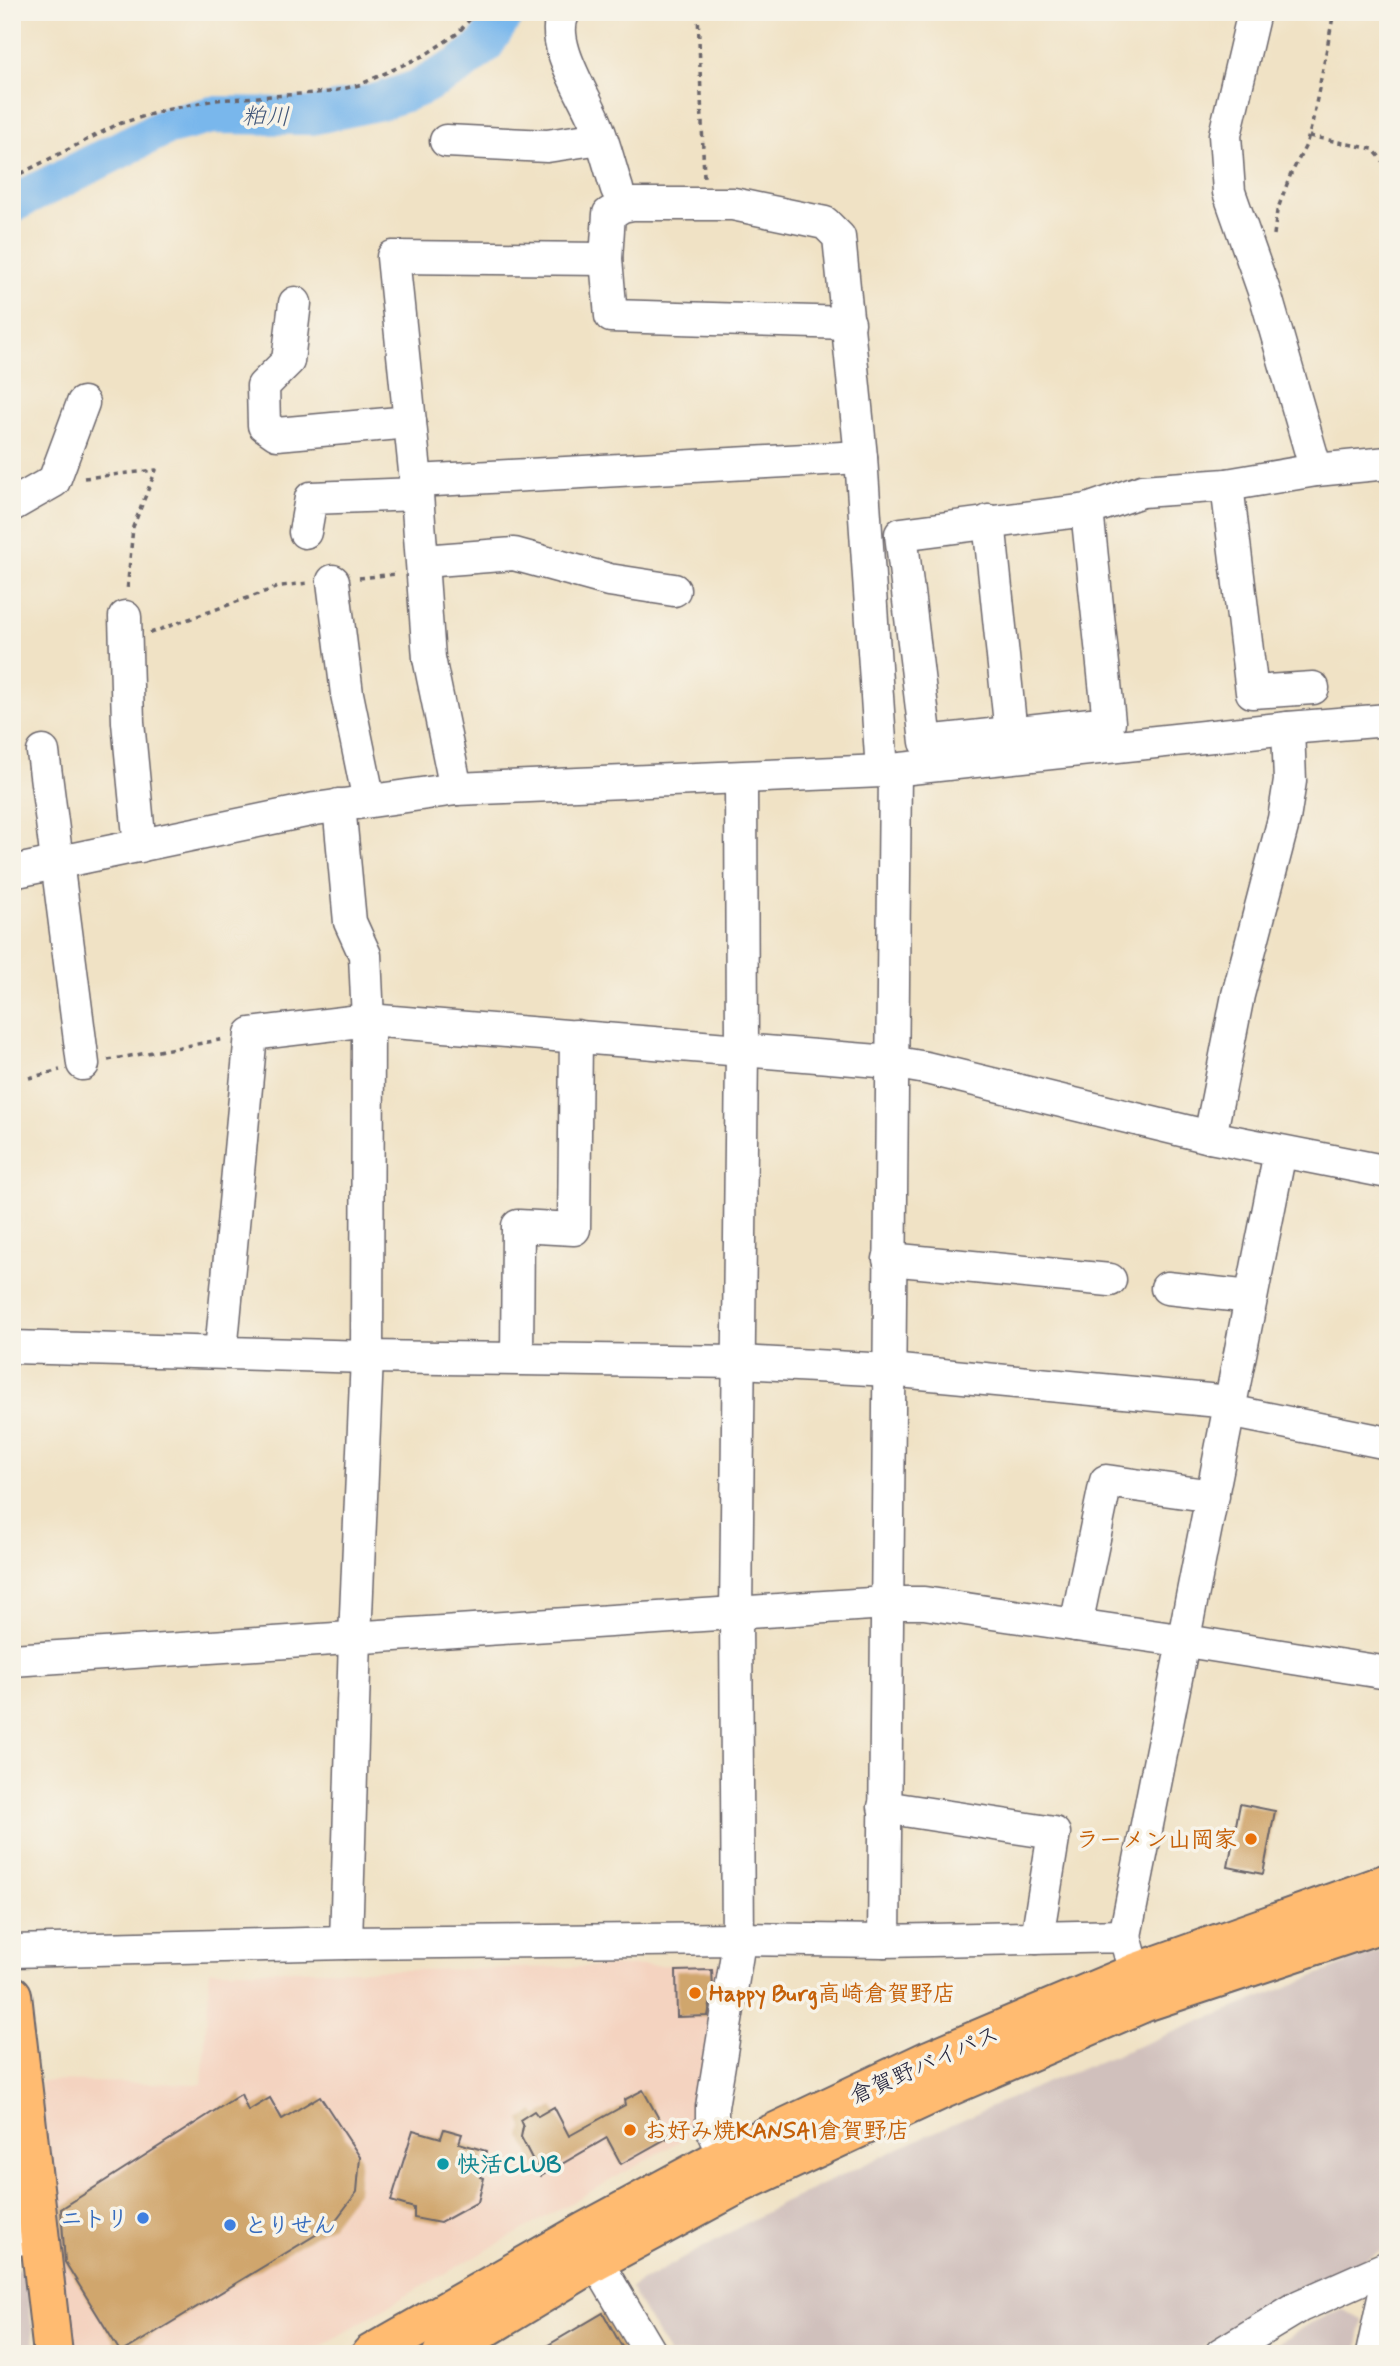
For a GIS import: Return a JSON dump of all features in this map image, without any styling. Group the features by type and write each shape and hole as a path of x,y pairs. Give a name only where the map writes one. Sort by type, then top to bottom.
{"main road":[{"name":"倉賀野バイパス","path":"371,2354 586,2231 725,2156 929,2060 1135,1973 1388,1883"},
{"name":"倉賀野バイパス","path":"442,2354 596,2261 739,2184 941,2090 1145,2002 1388,1921"},
{"path":"12,1995 25,2238 53,2354"}],"street":[{"path":"564,12 561,17 561,38 570,73 596,123 617,189"},
{"path":"1254,12 1225,135 1229,192 1266,297 1316,470"},
{"path":"446,141 547,146 601,138"},
{"path":"849,323 611,316 606,259 608,215 622,206 632,204 733,204 825,223 839,237 849,323 888,771 891,1062 884,1941"},
{"path":"456,789 429,658 416,487 393,257 606,259"},
{"path":"295,303 288,361 263,386 264,425 277,434 410,422"},
{"path":"12,505 54,481 83,403"},
{"path":"305,532 311,498 416,487 861,457"},
{"path":"1388,463 1316,470 1227,485 1142,491 1087,510 901,534 926,742 1012,745 1254,732 1388,720"},
{"path":"1227,485 1252,692 1254,732"},
{"path":"12,872 354,803 456,789 888,771 1109,722 1087,510"},
{"path":"989,521 1012,745"},
{"path":"423,566 514,554 609,580 674,590"},
{"path":"333,581 347,694 354,803 350,922 366,955 368,1020 367,1357 346,1943"},
{"path":"125,629 128,722 140,846"},
{"path":"1252,692 1313,688"},
{"path":"1210,1136 1238,995 1284,819 1290,781 1287,728"},
{"path":"43,752 83,1064"},
{"path":"725,2156 712,2128 712,2107 738,1948 736,1614 742,1049 741,779"},
{"path":"221,1352 251,1034 368,1020 891,1062 1280,1152 1388,1172"},
{"path":"517,1358 518,1226 574,1229 576,1036"},
{"path":"1135,1973 1125,1936 1186,1641 1229,1406 1280,1152"},
{"path":"889,1259 1110,1280"},
{"path":"1167,1288 1251,1297"},
{"path":"12,1347 367,1357 740,1362 889,1370 1229,1406 1388,1443"},
{"path":"1076,1625 1106,1481 1213,1496"},
{"path":"12,1660 886,1603 924,1603 1388,1673"},
{"path":"1159,1772 1173,1795 1163,1841"},
{"path":"884,1807 1054,1833 1037,1938"},
{"path":"12,1951 346,1943 737,1939 884,1941 1125,1936"},
{"path":"596,2261 651,2354"},
{"path":"1221,2354 1300,2306 1388,2267"},
{"path":"1371,2354 1388,2279"}],"path":[{"path":"12,178 118,124 165,110 215,100 329,92 359,85 425,55 458,33 477,12"},
{"path":"698,12 704,176"},
{"path":"1273,241 1277,211 1309,136 1335,12"},
{"path":"1309,136 1373,149 1388,167"},
{"path":"54,481 156,470 133,527 125,629 281,586 333,581 423,566"},
{"path":"83,1064 251,1034"}],"shaded area":[{"path":"1388,1947 1388,2244 1380,2252 1270,2305 1192,2354 669,2354 630,2288 779,2205 923,2137 1045,2083"},
{"path":"729,1964 705,2127 386,2307 309,2354 67,2354 40,2081 202,2084 210,1970 408,1970"},
{"path":"12,2267 25,2273 35,2354 12,2354"},
{"path":"1342,2309 1363,2321 1356,2354 1261,2354 1311,2323"}],"building":[{"name":"ラーメン山岡家","path":"1240,1804 1275,1811 1263,1874 1228,1867"},
{"name":"Happy Burg高崎倉賀野店","path":"712,1970 713,1989 708,2016 677,2017 676,1971"},
{"path":"643,2090 669,2137 621,2164 607,2138 541,2176 521,2137 523,2127 520,2120 534,2111 538,2116 554,2107 569,2136 625,2105 624,2100"},
{"path":"241,2094 248,2111 270,2098 282,2119 320,2096 360,2157 357,2192 332,2225 121,2353 65,2262 61,2209"},
{"name":"快活CLUB","path":"444,2129 462,2134 459,2143 486,2151 481,2177 484,2178 478,2202 440,2223 414,2218 414,2208 391,2201 413,2130 441,2138"},
{"path":"603,2313 626,2354 533,2354"}],"waterway":[{"name":"粕川","path":"12,204 165,127 212,115 312,116 381,101 419,88 459,66 485,45 506,12"}],"place":[{"name":"ラーメン山岡家","path":"1251,1839"},
{"name":"Happy Burg高崎倉賀野店","path":"695,1993"},
{"name":"お好み焼KANSAI倉賀野店","path":"630,2130"},
{"name":"快活CLUB","path":"443,2164"},
{"name":"ニトリ","path":"143,2218"},
{"name":"とりせん","path":"230,2225"}]}
